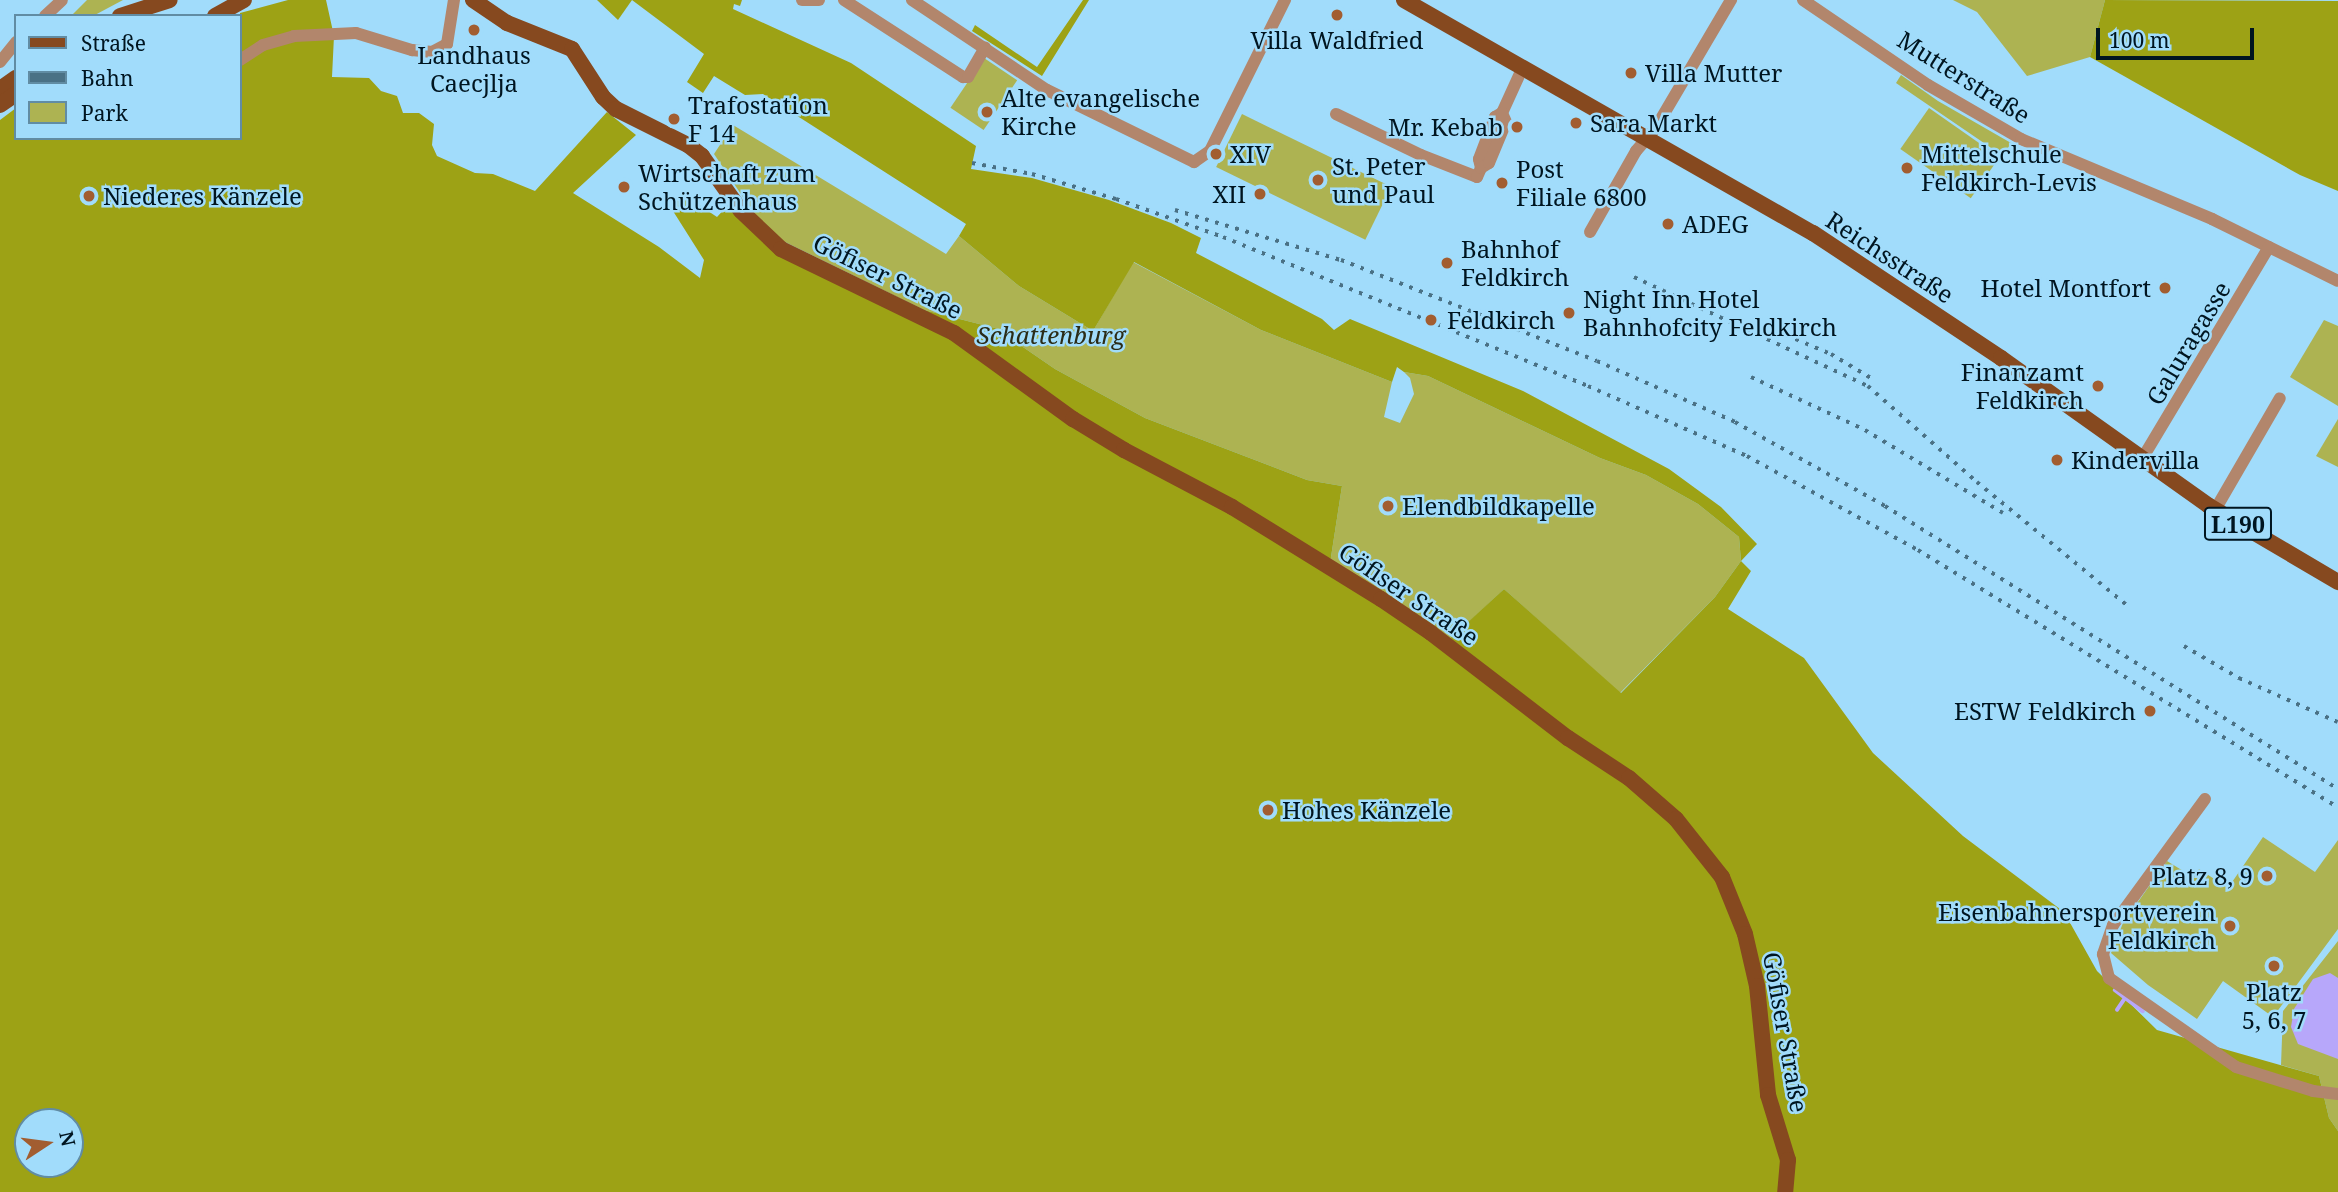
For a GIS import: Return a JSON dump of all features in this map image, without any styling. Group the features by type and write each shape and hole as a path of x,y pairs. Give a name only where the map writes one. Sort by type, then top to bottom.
{"main road":[{"path":"219,14 244,0"},
{"name":"Göfiser Straße","path":"473,0 507,23 572,49 603,97 616,109 688,145 702,156 758,229 781,249 960,337 1083,426 1232,507 1371,593 1431,633 1568,738 1629,778 1675,819 1722,877 1745,934 1757,986 1768,1095 1788,1160 1785,1192"},
{"name":"L190","path":"1404,0 1523,67"},
{"path":"127,14 161,5"},
{"name":"Reichsstraße","path":"1523,67 1852,258 2001,358 2215,510 2338,582"}],"street":[{"path":"47,14 62,0"},
{"path":"242,59 263,45 294,36 356,33 412,50 432,52 446,44 454,0"},
{"path":"803,0 819,0"},
{"path":"844,0 963,77 969,75 985,48"},
{"path":"912,0 1047,90 1194,162 1210,151 1285,0"},
{"path":"1590,232 1636,150 1647,138 1731,0"},
{"name":"Mutterstraße","path":"1803,0 1928,85 2021,139 2154,193 2338,281"},
{"path":"0,62 14,44"},
{"path":"1336,114 1477,177 1481,168 1479,159 1495,117 1502,113 1523,67"},
{"name":"Galuragasse","path":"2142,459 2269,247"},
{"path":"2215,510 2280,398"},
{"path":"2205,799 2113,925 2103,954 2109,978 2236,1067 2301,1088 2338,1094"}],"green space":[{"path":"87,0 123,0 97,14 73,14"},
{"path":"1953,0 2105,0 2090,57 2027,76 1977,12"},
{"path":"984,58 1017,80 984,130 950,108"},
{"path":"1901,75 1938,101 2011,143 2003,156 1896,83"},
{"path":"1929,108 1999,157 1971,198 1900,149"},
{"path":"1242,114 1391,187 1365,240 1216,167"},
{"name":"Schattenburg","path":"733,125 946,254 959,236 1019,286 1093,331 1133,262 1261,330 1392,382 1384,417 1400,423 1414,394 1410,378 1404,372 1428,376 1600,458 1646,475 1698,504 1739,537 1741,561 1715,597 1620,693 1504,589 1441,648 1329,570 1342,486 1307,480 1145,418 1055,369 995,328 924,310 781,240 757,218 714,154"},
{"path":"2324,320 2338,326 2338,406 2290,377"},
{"path":"2338,419 2338,467 2316,456"},
{"name":"Eisenbahnersportverein Feldkirch","path":"2263,837 2315,872 2338,840 2338,929 2273,1017 2223,981 2197,1019 2148,985 2111,953 2123,923 2167,861 2193,877 2199,869 2228,888"},
{"path":"2338,941 2338,1131 2329,1118 2319,1076 2281,1065 2283,1011"}],"shaded area":[{"path":"288,0 326,0 334,36 332,77 369,78 381,91 397,96 403,113 419,113 434,124 432,145 437,156 475,173 493,174 535,191 607,112 636,135 573,193 659,247 700,278 704,260 673,211 681,193 717,217 729,204 749,229 924,310 995,328 1055,369 1145,418 1307,480 1342,486 1329,570 1441,647 1504,589 1621,693 1715,597 1741,561 1751,571 1728,609 1804,658 1873,753 1963,836 2064,912 2097,971 2157,1030 2319,1076 2329,1118 2338,1131 2338,1192 0,1192 0,120 14,110 14,140 242,140 240,13"},
{"path":"597,0 632,0 618,20"},
{"path":"632,0 742,0 740,6 734,4 733,9 851,63 976,146 971,169 1032,178 1109,200 1171,223 1201,238 1196,253 1322,319 1334,330 1350,319 1523,391 1669,469 1721,507 1757,544 1741,561 1739,537 1698,504 1646,475 1600,458 1428,376 1404,372 1397,367 1392,382 1261,330 1134,262 1093,331 1019,286 959,236 966,224 763,94 745,95 714,76 703,93 687,82 704,54"},
{"path":"1083,0 1089,0 1042,76 972,31 975,25 1037,67"},
{"path":"2105,0 2338,1 2338,191 2300,175 2090,57"},
{"path":"2330,973 2338,978 2338,1059 2298,1044 2291,1027 2294,1009 2313,979"}],"waterway":[{"path":"2115,990 2143,1011"},
{"path":"2117,1010 2125,998"}],"railway":[{"path":"972,163 1032,174 1116,199 1223,237 1588,386 1747,456 1918,550 2338,807"},
{"path":"1175,210 1341,260 1597,361 1735,422 1885,506 2338,789"},
{"path":"1634,277 1868,386 1977,482 2129,607"},
{"path":"1786,335 1831,354 1876,381"},
{"path":"1751,377 1865,430 2003,513"},
{"path":"2184,646 2239,678 2338,722"}],"place":[{"name":"Villa Waldfried","path":"1337,15"},
{"name":"Landhaus Caecjlja","path":"474,30"},
{"name":"Villa Mutter","path":"1631,73"},
{"name":"Alte evangelische Kirche","path":"987,112"},
{"name":"Trafostation F 14","path":"674,119"},
{"name":"Sara Markt","path":"1576,123"},
{"name":"Mr. Kebab","path":"1517,127"},
{"name":"XIV","path":"1216,154"},
{"name":"Mittelschule Feldkirch-Levis","path":"1907,168"},
{"name":"St. Peter und Paul","path":"1318,180"},
{"name":"Post Filiale 6800","path":"1502,183"},
{"name":"Wirtschaft zum Schützenhaus","path":"624,187"},
{"name":"XII","path":"1260,194"},
{"name":"Niederes Känzele","path":"89,196"},
{"name":"ADEG","path":"1668,224"},
{"name":"Bahnhof Feldkirch","path":"1447,263"},
{"name":"Hotel Montfort","path":"2165,288"},
{"name":"Night Inn Hotel Bahnhofcity Feldkirch","path":"1569,313"},
{"name":"Feldkirch","path":"1431,320"},
{"name":"Finanzamt Feldkirch","path":"2098,386"},
{"name":"Kindervilla","path":"2057,460"},
{"name":"Elendbildkapelle","path":"1388,506"},
{"name":"ESTW Feldkirch","path":"2150,711"},
{"name":"Hohes Känzele","path":"1268,810"},
{"name":"Platz 8, 9","path":"2267,876"},
{"name":"Eisenbahnersportverein Feldkirch","path":"2230,926"},
{"name":"Platz 5, 6, 7","path":"2274,966"}]}
